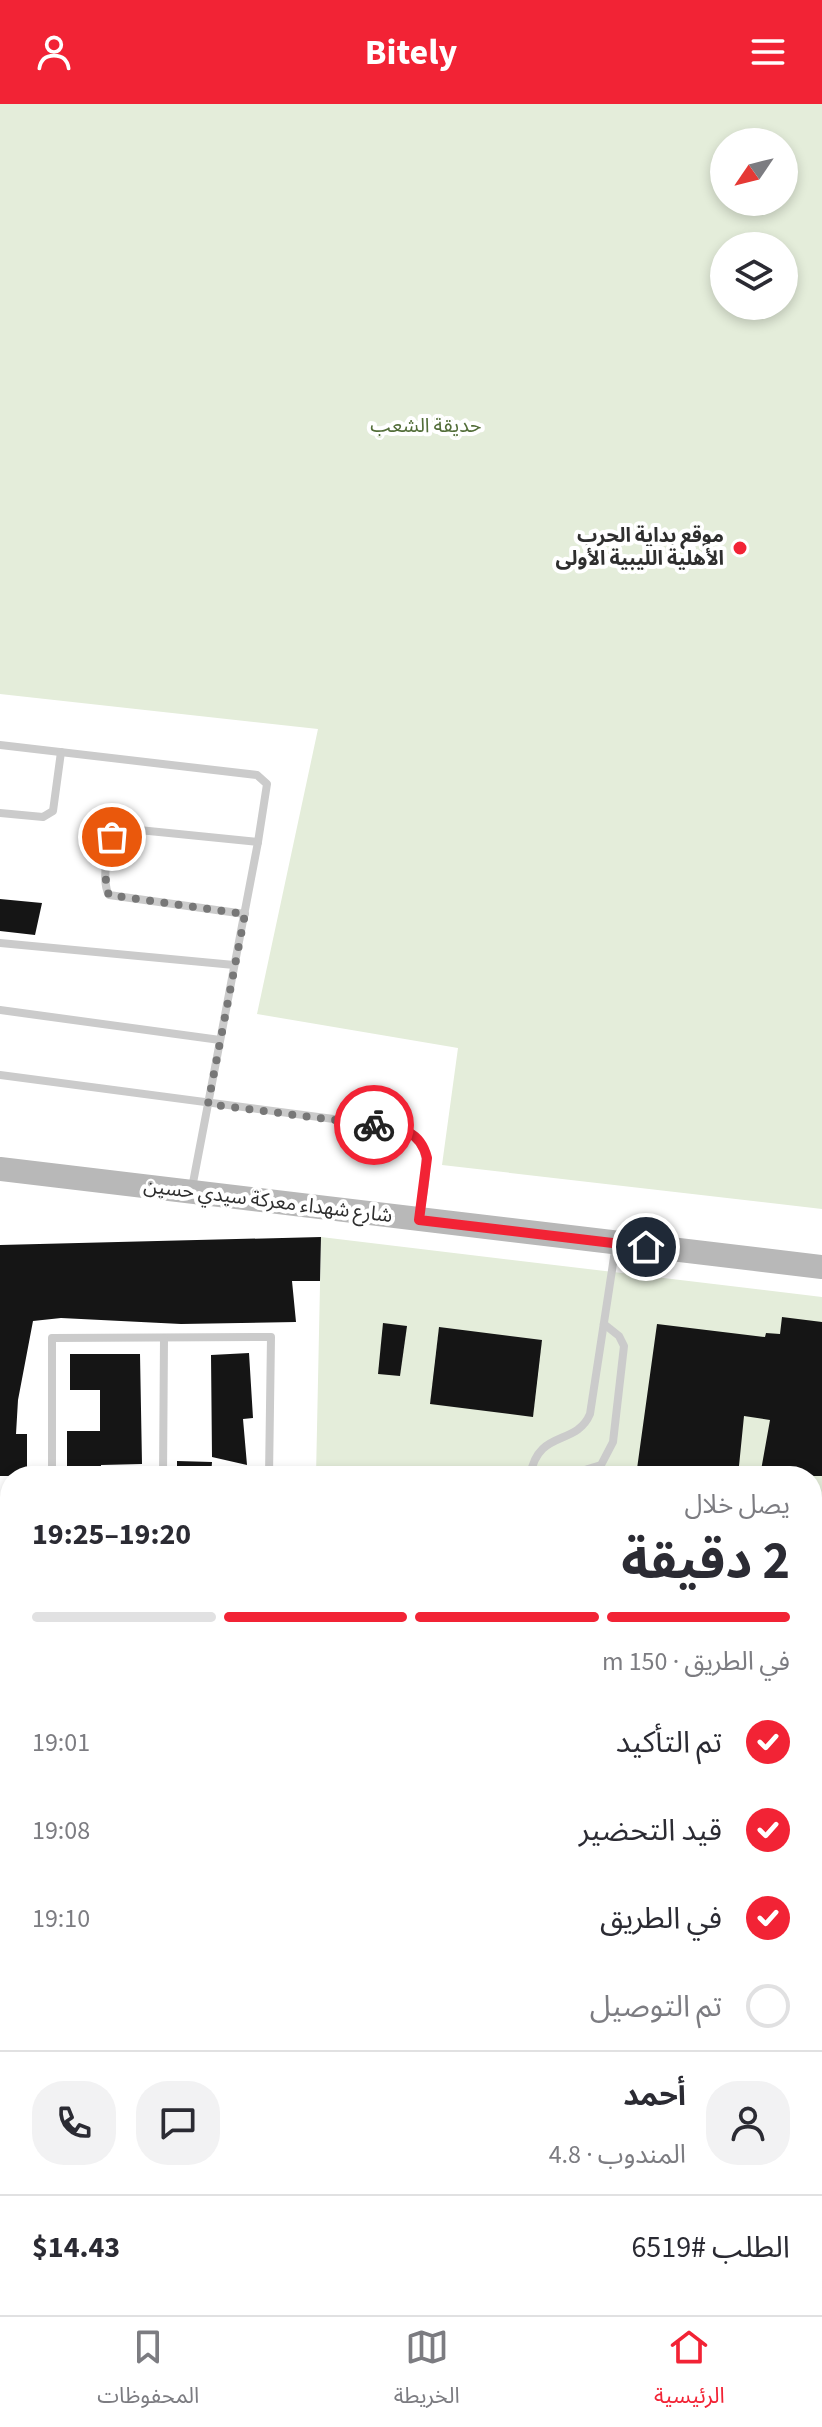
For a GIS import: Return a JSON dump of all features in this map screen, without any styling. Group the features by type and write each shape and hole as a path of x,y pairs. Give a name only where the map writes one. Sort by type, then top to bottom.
{"main road":[{"name":"شارع شهداء معركة سيدي حسين","path":"0,1169 822,1267"}],"lane":[{"path":"0,745 257,775 264,780 267,790 258,842 191,1192"},
{"path":"0,813 39,817 50,814 57,803 61,752"},
{"path":"245,914 109,895 105,886 112,837 119,828 258,842"},
{"path":"0,943 234,965"},
{"path":"0,1010 220,1040"},
{"path":"0,1075 402,1128 420,1140 427,1158 419,1220"},
{"path":"532,1466 543,1446 587,1422 593,1403 617,1243"},
{"path":"598,1466 613,1442 624,1346 619,1336 604,1324"},
{"path":"52,1466 52,1338 271,1337 269,1466"},
{"path":"163,1466 164,1338"}],"green space":[{"name":"حديقة الشعب","path":"0,104 822,104 822,1209 442,1165 458,1048 257,1014 318,729 0,694"},
{"path":"321,1237 822,1297 822,1466 316,1466"}],"building":[{"path":"0,899 42,903 35,935 0,931"},
{"path":"321,1237 320,1281 292,1281 296,1322 181,1324 61,1318 33,1321 18,1400 16,1434 27,1434 27,1466 0,1466 0,1245"},
{"path":"782,1317 822,1322 822,1466 762,1466 770,1420 744,1416 739,1466 637,1466 657,1324 765,1337 766,1333 780,1334"},
{"path":"383,1323 407,1326 400,1376 378,1374"},
{"path":"439,1327 542,1340 533,1417 430,1404"},
{"path":"249,1353 253,1418 243,1419 247,1465 212,1457 211,1355"},
{"path":"70,1354 140,1354 142,1464 67,1466 67,1431 100,1431 100,1390 70,1390"},
{"path":"177,1461 212,1462 212,1466 177,1466"}],"way so far":[{"path":"112,837 105,886 109,895 245,914 208,1104 374,1125"}],"place":[{"name":"موقع بداية الحرب الأهلية الليبية الأولى","path":"740,548"}],"route":[{"path":"374,1125 412,1132 425,1148 427,1158 419,1220 646,1247"}]}
